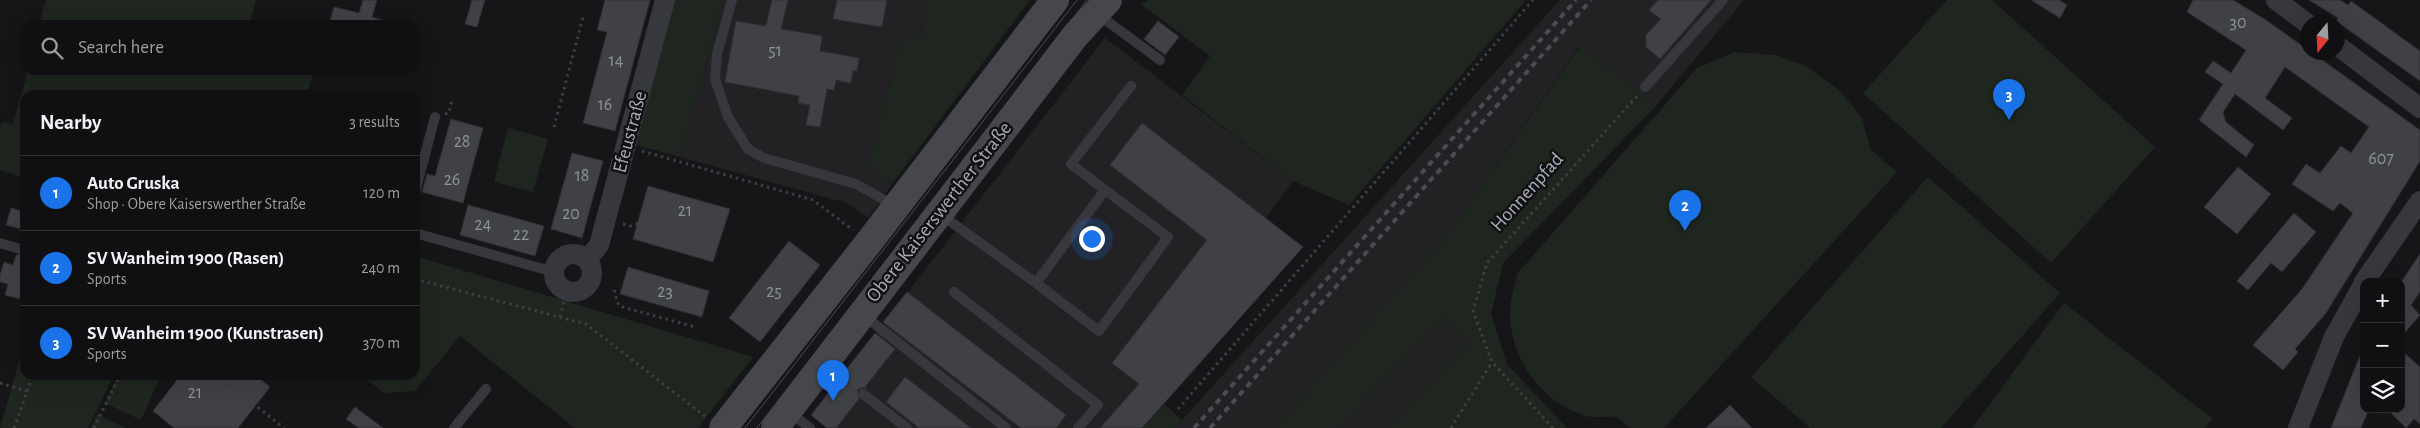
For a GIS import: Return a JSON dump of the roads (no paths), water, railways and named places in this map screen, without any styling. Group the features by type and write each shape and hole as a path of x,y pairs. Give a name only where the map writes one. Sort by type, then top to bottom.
{"street":[{"name":"Efeustraße","path":"587,260 599,245 607,219 665,0"},
{"name":"Obere Kaiserswerther Straße","path":"718,425 870,242 895,206 1055,0"},
{"path":"2276,0 2300,18"},
{"name":"Obere Kaiserswerther Straße","path":"782,420 832,370 861,314 1075,36 1102,6"},
{"path":"2345,51 2420,108"},
{"path":"2367,278 2420,201"},
{"path":"570,254 582,256 587,260 592,271 589,283 580,291 568,291 558,283 554,272 559,260 570,254"},
{"path":"2298,428 2334,337 2360,289"}],"lane":[{"path":"732,0 716,54 715,79 728,117 748,149 764,158 856,184 895,206"},
{"path":"1645,87 1723,0"},
{"path":"1102,6 1160,60"},
{"path":"939,213 1099,331 1168,237 1071,164 1131,86"},
{"path":"420,173 435,117"},
{"path":"1036,284 1105,190"},
{"path":"420,234 554,272"},
{"path":"0,243 20,249"},
{"path":"954,292 1098,405 1078,428"},
{"path":"861,314 1006,428"},
{"path":"454,428 486,389"},
{"path":"863,394 907,428"},
{"path":"782,420 810,428"}],"tram line":[{"path":"745,428 1077,0"},
{"path":"757,428 1087,0"}],"railway":[{"path":"1194,428 1576,0"},
{"path":"1210,428 1591,0"}],"place":[{"name":"SV Wanheim 1900 (Kunstrasen)","path":"2009,120"},
{"name":"SV Wanheim 1900 (Rasen)","path":"1685,231"},
{"name":"Auto Gruska","path":"833,401"}]}
